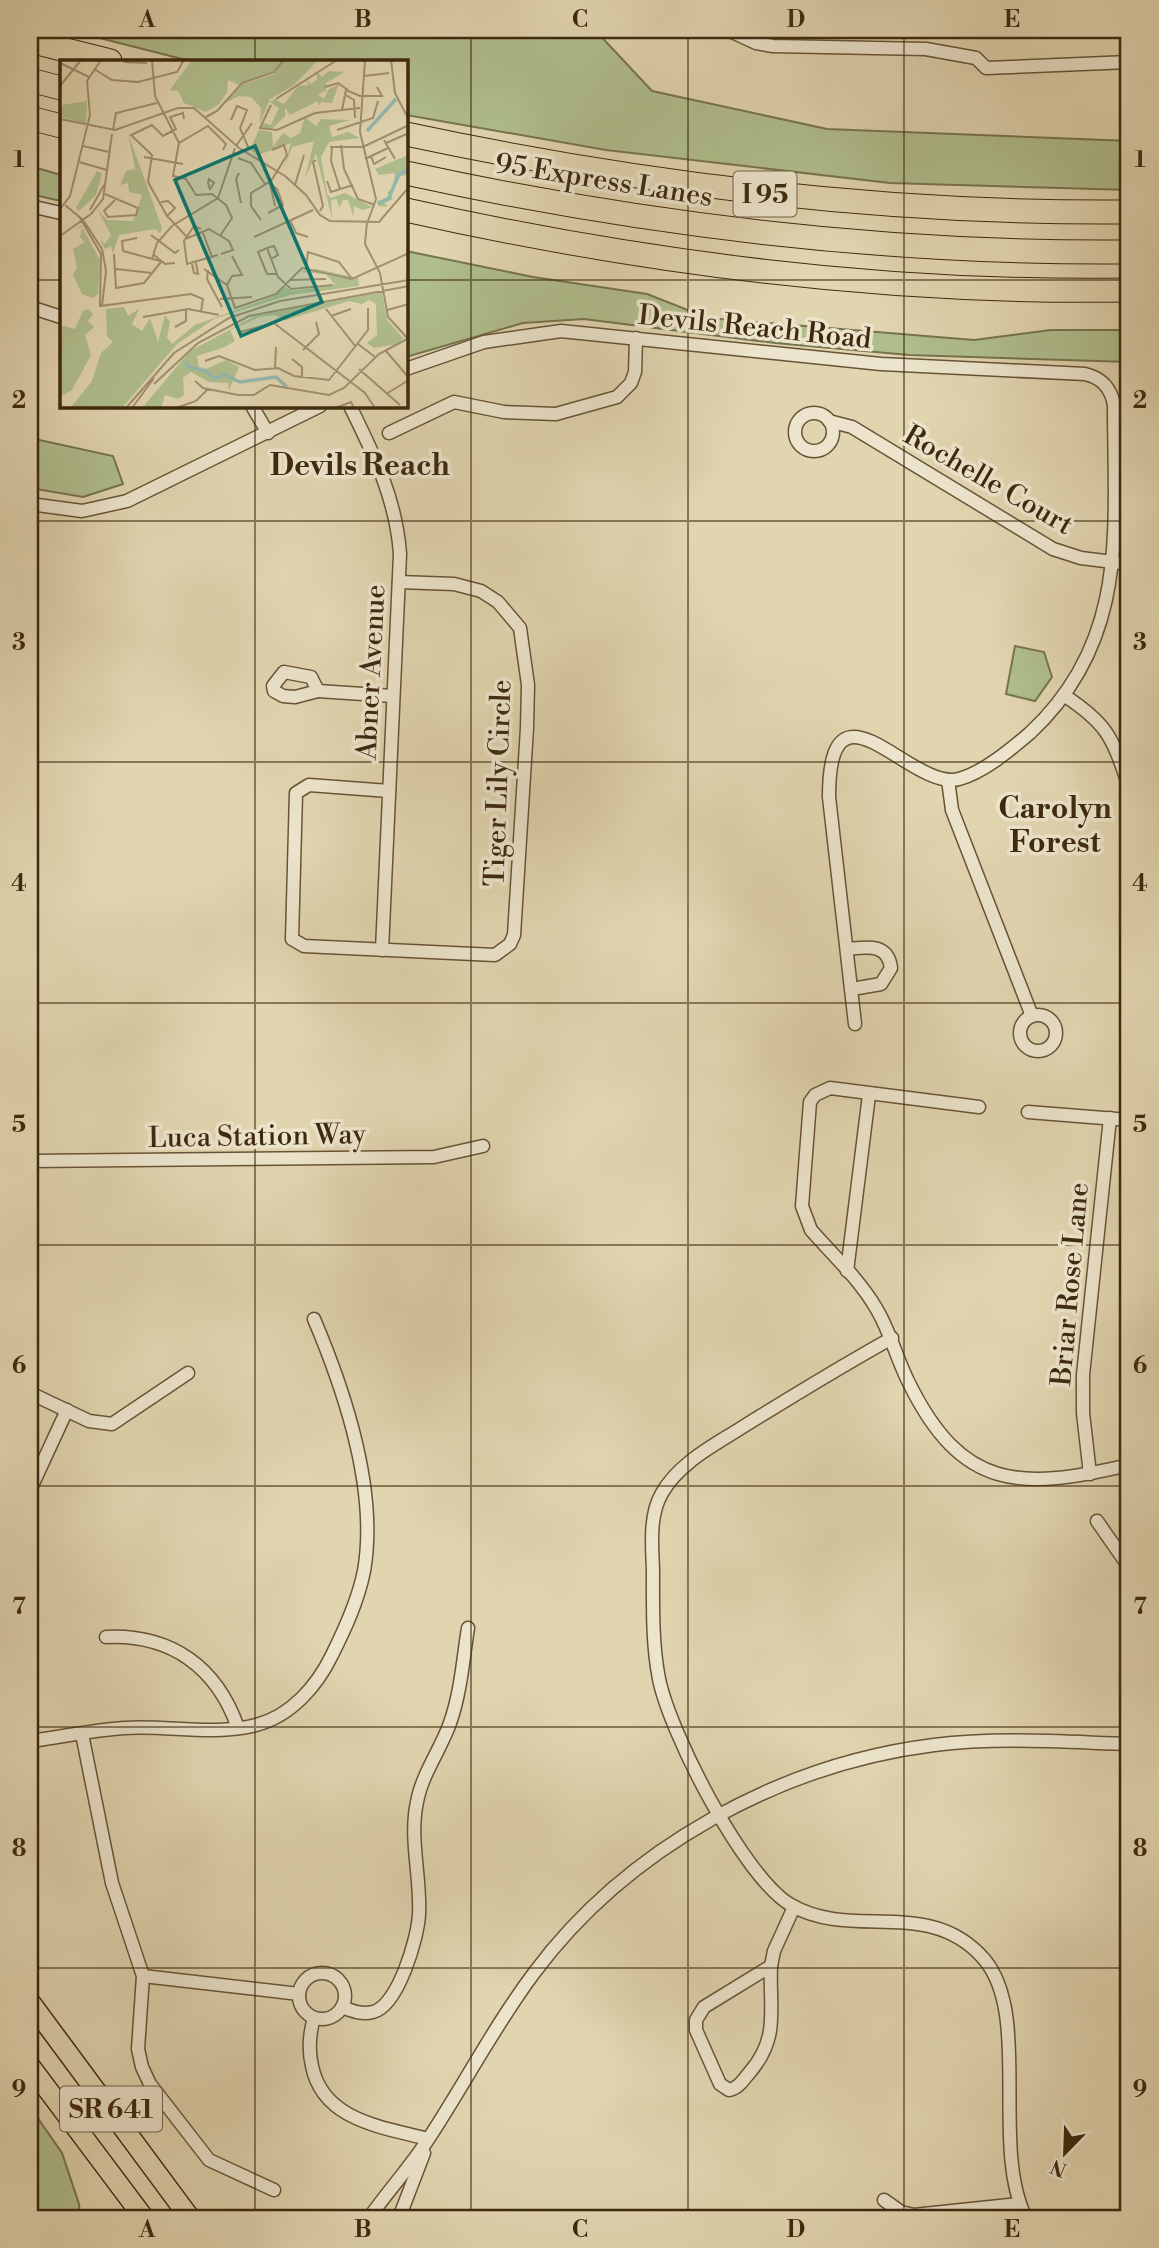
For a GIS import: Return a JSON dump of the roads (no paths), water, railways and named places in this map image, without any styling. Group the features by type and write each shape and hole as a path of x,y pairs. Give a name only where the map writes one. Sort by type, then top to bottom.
{"highway":[{"path":"30,41 106,60"},
{"path":"30,80 60,88"},
{"path":"30,118 60,126"},
{"name":"I 95","path":"408,134 622,176 802,199 953,209 1129,212"},
{"name":"95 Express Lanes","path":"408,173 609,213 736,231 959,249 1129,252"},
{"path":"408,211 502,232 746,269 988,288 1129,290"}],"main road":[{"name":"SR 641","path":"30,2002 190,2218"},
{"name":"SR 641","path":"30,2066 144,2218"}],"street":[{"path":"728,30 756,43 772,46 926,49 975,58 986,68 1129,62"},
{"path":"30,206 60,213"},
{"path":"30,307 60,317"},
{"name":"Devils Reach Road","path":"408,368 459,349 522,335 561,331 751,353 881,364 1094,376 1111,391 1114,405 1114,563"},
{"path":"388,433 454,402 504,412 556,414 617,397 631,383 635,372 636,338"},
{"path":"253,408 268,433"},
{"path":"30,504 72,511 114,505 316,408"},
{"name":"Abner Avenue","path":"351,408 384,477 398,531 399,582 382,950"},
{"name":"Rochelle Court","path":"829,421 852,426 1053,550 1081,558 1129,564"},
{"path":"855,1024 828,797 831,766 838,747 844,740 861,737 948,780 958,779 992,762 1020,741 1065,696 1092,643 1105,607 1114,563"},
{"name":"Tiger Lily Circle","path":"389,791 309,785 302,788 293,801 292,939 304,946 495,956 510,944 514,935 522,770 527,728 525,656 520,628 511,614 489,596 464,586 399,582"},
{"path":"318,691 393,695"},
{"path":"1065,696 1093,715 1105,728 1129,786"},
{"path":"948,780 952,810 1032,1016"},
{"path":"848,949 876,947 887,956 891,968 881,984 852,989"},
{"path":"979,1108 830,1088 815,1095 810,1102 802,1206 804,1219 876,1308 921,1406 939,1433 975,1464 997,1475 1041,1482 1129,1465"},
{"path":"847,1271 869,1095"},
{"path":"1028,1112 1129,1119"},
{"name":"Briar Rose Lane","path":"1090,1474 1084,1423 1083,1375 1110,1118"},
{"name":"Luca Station Way","path":"30,1161 434,1157 483,1146"},
{"path":"30,1741 124,1728 194,1731 238,1728 270,1720 301,1699 328,1663 354,1605 364,1571 365,1506 341,1382 314,1319"},
{"path":"892,1338 815,1381 690,1461 661,1494 652,1539 654,1650 660,1682 681,1744 748,1864 763,1882 794,1907 836,1918 916,1922 936,1927 955,1935 986,1961 996,1978 1006,2013 1012,2180 1026,2218"},
{"path":"30,1393 89,1421 112,1424 188,1373"},
{"path":"30,1490 67,1410"},
{"path":"1097,1521 1129,1567"},
{"path":"342,2007 360,2014 374,2012 385,2006 393,1996 410,1956 419,1913 415,1812 418,1795 450,1724 468,1628"},
{"path":"106,1637 149,1639 189,1659 222,1691 238,1728"},
{"path":"82,1734 112,1883 144,1976 138,2049 150,2084 209,2160 274,2190"},
{"path":"369,2218 428,2139 499,2023 563,1938 637,1869 720,1814 810,1774 886,1753 992,1740 1129,1744"},
{"path":"771,1966 704,2007 696,2020 696,2030 720,2084 729,2090 736,2089 769,2044 772,2028 771,1966 794,1907"},
{"path":"328,1974 343,1988 342,2007 327,2019 314,2018 302,2009 299,1994 309,1977 328,1974"},
{"path":"144,1976 299,1994"},
{"path":"314,2018 309,2034 310,2057 318,2085 328,2099 356,2119 428,2139"},
{"path":"399,2218 428,2139"},
{"path":"884,2200 901,2212 914,2215 1019,2204"}],"district":[{"name":"Devils Reach","path":"360,465"},
{"name":"Carolyn Forest","path":"1055,825"}]}
